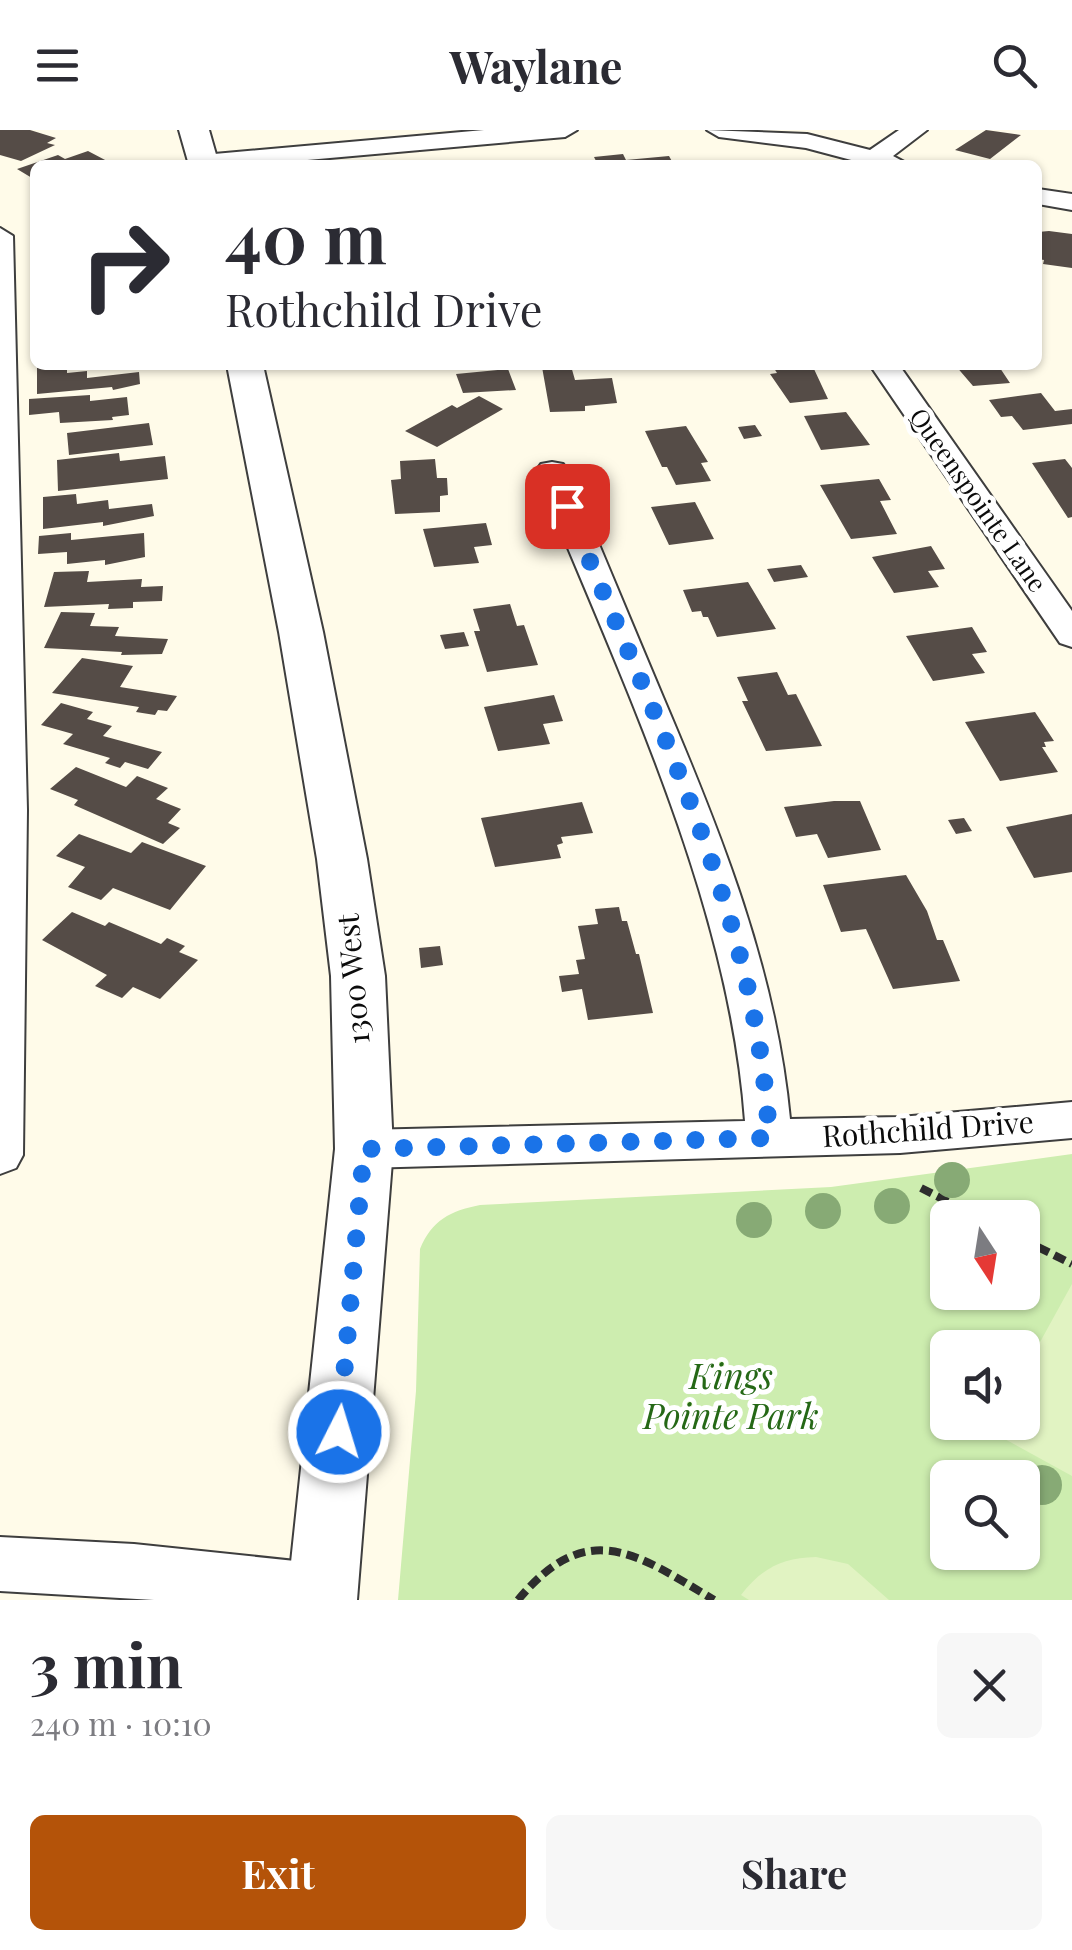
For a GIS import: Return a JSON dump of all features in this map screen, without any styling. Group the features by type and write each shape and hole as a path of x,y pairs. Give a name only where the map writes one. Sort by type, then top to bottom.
{"street":[{"path":"194,130 203,160"},
{"path":"233,160 407,136 565,130"},
{"path":"719,130 807,141 869,160"},
{"path":"882,160 916,130"},
{"path":"407,136 422,160"},
{"path":"1042,198 1072,202"},
{"path":"0,236 4,649 0,1155"},
{"name":"1300 West","path":"246,370 301,632 342,860 358,976 364,1149 323,1596"},
{"name":"Queenspointe Lane","path":"887,370 1072,636"},
{"path":"552,471 710,856 741,954 765,1066 769,1138"},
{"name":"Rothchild Drive","path":"364,1149 900,1136 1072,1120"},
{"path":"0,1564 134,1571 323,1596"}],"path":[{"path":"921,1188 945,1200"},
{"path":"1040,1248 1072,1264"},
{"path":"518,1600 532,1580 567,1554 612,1548 648,1561 714,1600"}],"green space":[{"name":"Kings Pointe Park","path":"1072,1154 1072,1600 398,1600 416,1391 420,1249 436,1224 460,1210 480,1205 831,1187"},
{"path":"1072,1284 1072,1476 1006,1440 1040,1440 1040,1342"},
{"path":"816,1557 848,1564 889,1600 749,1600 741,1595 774,1566"}],"building":[{"path":"0,130 30,130 56,138 47,143 55,145 21,161 0,155"},
{"path":"986,130 1021,135 990,159 955,150"},
{"path":"88,151 105,160 43,160 58,155 65,159"},
{"path":"623,154 626,160 596,160 594,157"},
{"path":"669,156 671,160 626,160"},
{"path":"30,165 30,177 17,169"},
{"path":"1042,232 1072,234 1072,268 1043,264"},
{"path":"37,370 87,371 87,378 139,372 140,384 113,390 112,387 37,394"},
{"path":"508,370 516,390 463,393 456,374"},
{"path":"543,370 572,370 575,380 612,378 617,403 585,406 585,411 550,412"},
{"path":"775,370 814,370 828,399 790,403 770,374 777,373"},
{"path":"959,370 1001,370 1010,383 973,386"},
{"path":"1041,393 1055,411 1072,409 1072,424 1023,430 1012,416 1001,417 989,400"},
{"path":"90,395 90,401 127,397 129,415 112,417 113,420 60,423 59,412 29,415 29,399"},
{"path":"479,396 503,409 437,447 405,431 452,405 457,408"},
{"path":"846,412 870,445 821,450 804,416"},
{"path":"149,423 153,445 69,455 67,433"},
{"path":"755,425 762,436 744,439 738,427"},
{"path":"686,426 708,462 701,463 711,481 676,485 667,467 662,467 645,431"},
{"path":"119,453 120,461 165,456 168,479 58,491 57,460"},
{"path":"435,459 437,478 447,478 448,495 440,496 440,512 395,514 391,480 401,479 400,461"},
{"path":"1065,459 1072,468 1072,517 1068,518 1032,463"},
{"path":"879,479 891,500 880,501 897,534 851,539 820,485"},
{"path":"76,494 77,504 108,500 109,509 152,504 154,516 103,526 103,522 43,529 43,497"},
{"path":"695,502 714,539 669,545 651,507"},
{"path":"486,523 492,545 474,547 479,563 434,567 423,529"},
{"path":"71,533 71,540 144,533 145,557 105,565 105,560 67,564 67,552 38,554 39,536"},
{"path":"931,546 945,569 928,571 939,587 894,593 872,557"},
{"path":"801,565 808,577 774,582 767,569"},
{"path":"89,571 87,582 142,579 141,587 163,586 162,601 133,602 133,608 108,609 109,604 44,607 54,572"},
{"path":"748,582 776,629 717,637 708,617 703,617 701,611 692,612 683,590"},
{"path":"510,604 517,626 524,625 538,665 487,672 474,631 480,631 473,609"},
{"path":"61,612 95,613 90,626 119,627 115,636 168,639 162,654 121,655 122,652 44,648"},
{"path":"972,627 987,652 972,654 985,673 933,681 906,636"},
{"path":"464,632 469,646 445,649 440,635"},
{"path":"82,658 133,666 120,687 177,696 167,711 158,710 155,715 136,712 139,707 52,693"},
{"path":"777,672 788,695 796,694 822,746 766,751 742,701 748,701 737,677"},
{"path":"554,695 563,721 543,724 550,744 498,751 484,707"},
{"path":"61,703 93,712 87,719 112,726 103,736 162,752 148,769 125,762 120,768 105,763 110,758 63,744 73,734 41,725"},
{"path":"1035,712 1054,741 1044,742 1046,747 1042,747 1058,772 1000,781 965,722"},
{"path":"76,767 126,787 137,776 168,788 156,799 181,809 168,823 180,828 163,844 74,805 78,800 50,789"},
{"path":"860,801 881,850 828,858 817,834 796,837 784,807"},
{"path":"582,802 593,833 561,837 563,843 557,845 561,858 495,867 481,818"},
{"path":"1072,814 1072,872 1034,878 1006,827"},
{"path":"964,818 972,831 956,834 948,820"},
{"path":"79,834 131,853 142,842 206,866 170,910 113,888 101,900 68,887 85,867 56,856"},
{"path":"906,875 927,911 937,940 943,940 960,981 893,989 866,929 841,932 823,885"},
{"path":"619,907 639,954 653,1013 588,1020 582,989 562,992 559,976 579,974 576,960 585,959 578,926 598,924 595,909"},
{"path":"72,912 105,926 109,922 161,944 167,938 185,946 179,952 198,960 160,999 133,987 122,998 95,986 107,975 42,940"},
{"path":"440,946 443,965 421,968 419,948"}],"route":[{"path":"339,1432 364,1149 769,1138 765,1066 741,954 710,856 567,506"}]}
